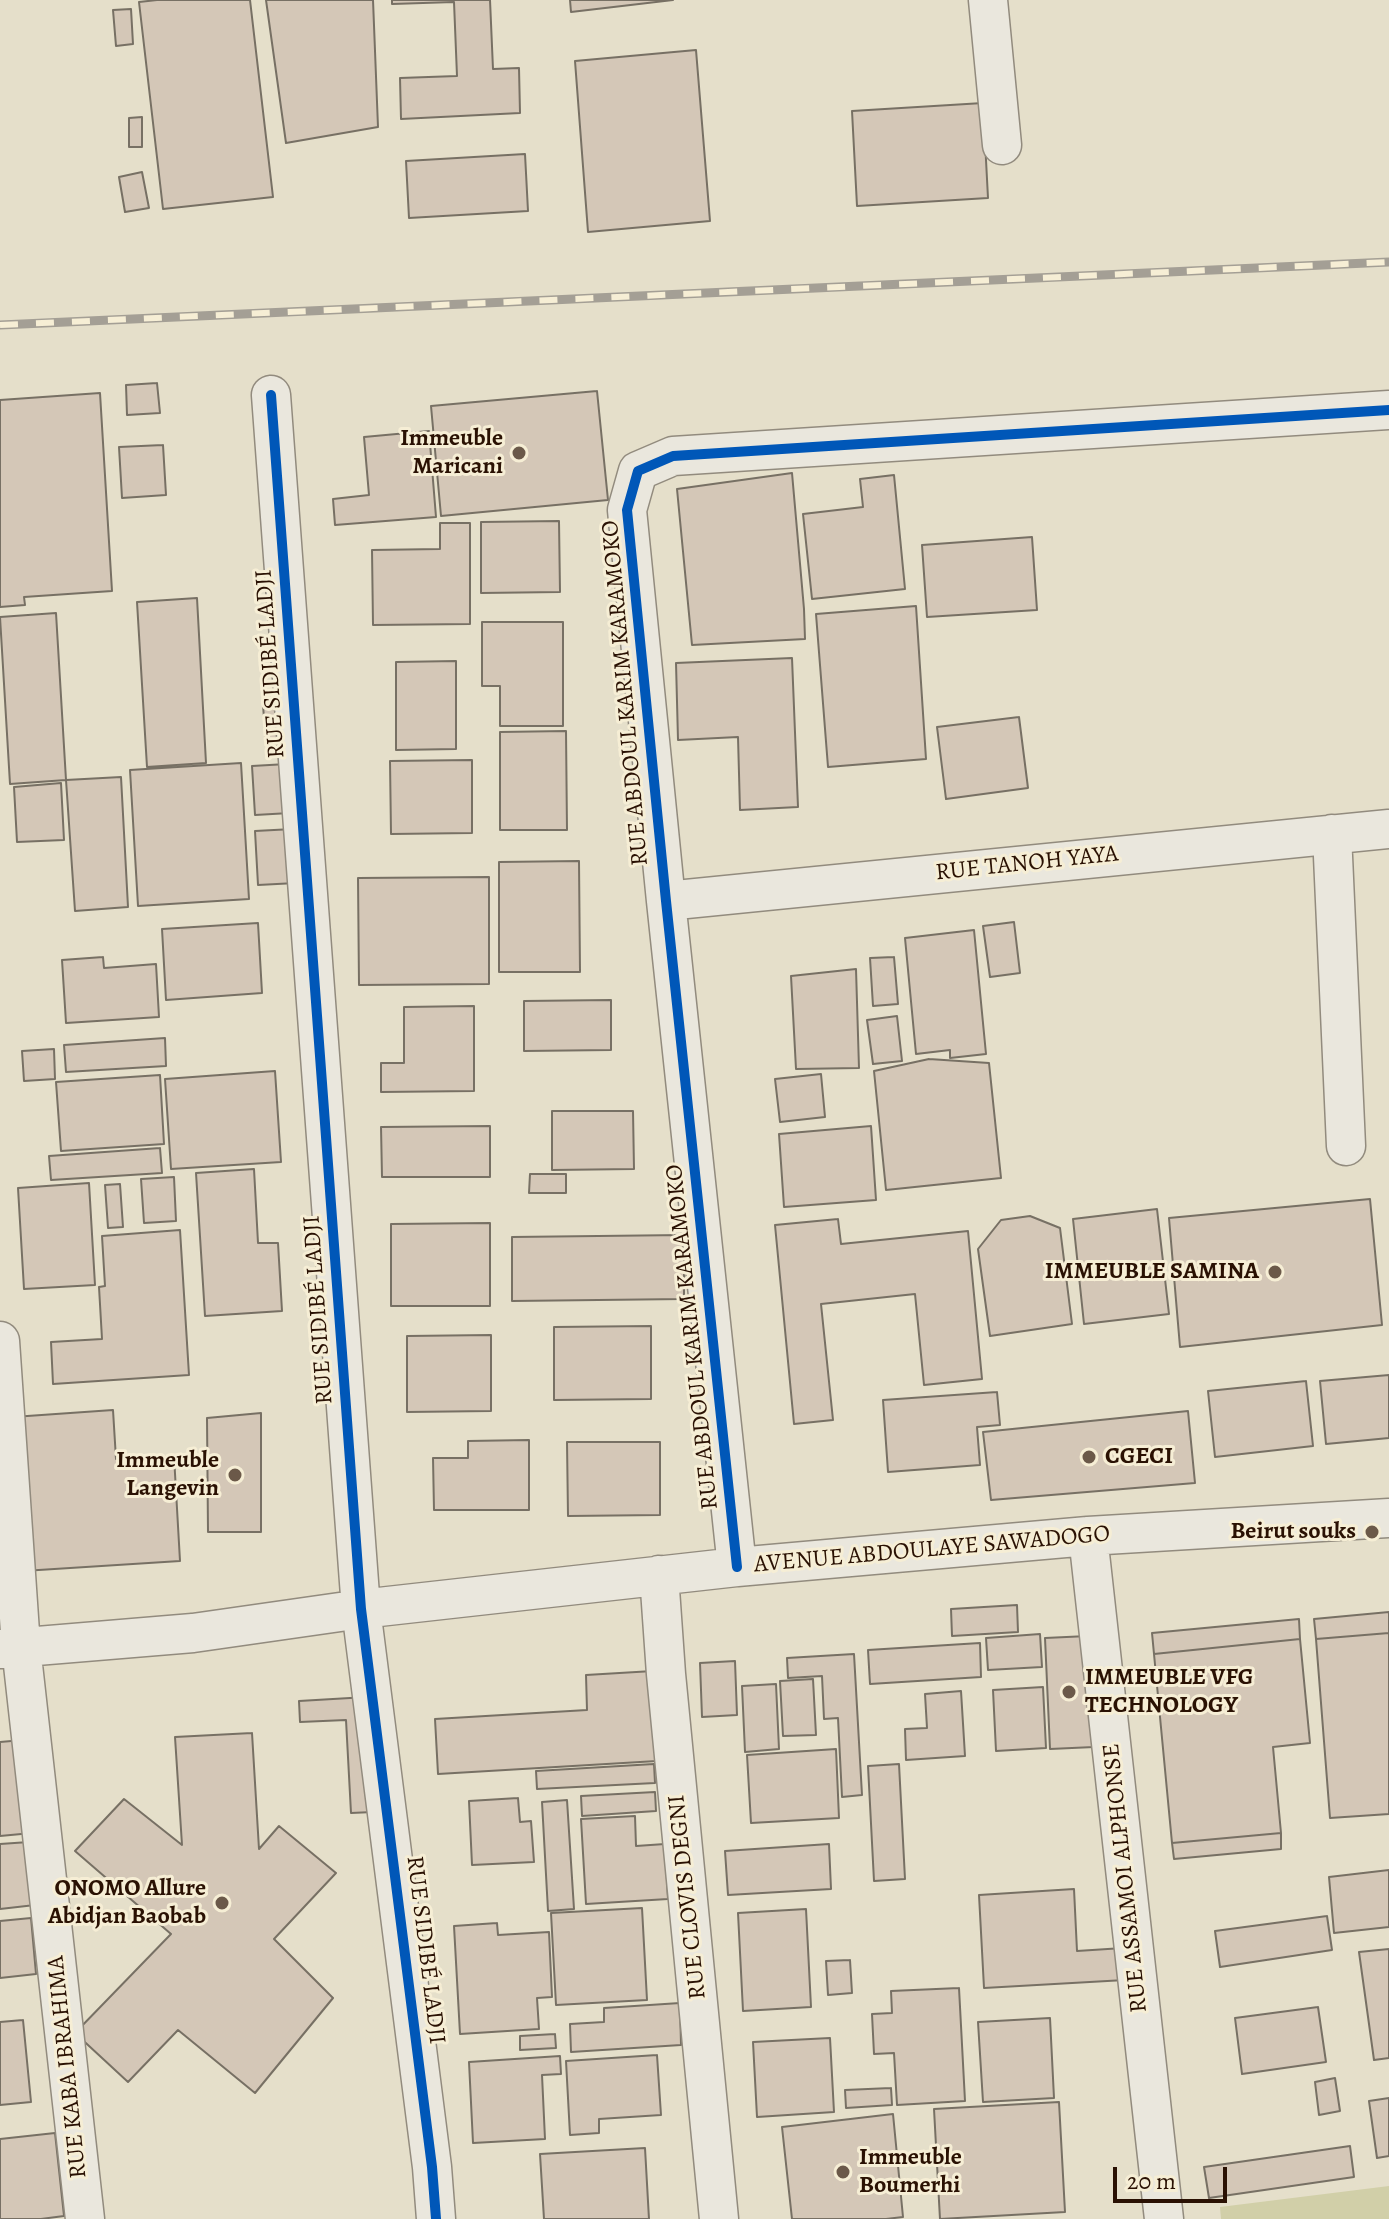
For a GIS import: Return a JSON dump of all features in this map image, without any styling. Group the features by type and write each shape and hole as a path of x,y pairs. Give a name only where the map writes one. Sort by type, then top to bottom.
{"street":[{"path":"988,0 1002,145"},
{"name":"RUE SIDIBÉ LADJI","path":"271,395 361,1609 436,2219"},
{"name":"RUE ABDOUL KARIM KARAMOKO","path":"737,1567 627,510 638,471 673,456 1389,410"},
{"name":"RUE TANOH YAYA","path":"666,901 1389,829"},
{"path":"1332,834 1346,1146"},
{"name":"RUE KABA IBRAHIMA","path":"0,1341 10,1648 85,2219"},
{"name":"AVENUE ABDOULAYE SAWADOGO","path":"10,1648 193,1633 361,1609 737,1567 1088,1536 1389,1518"},
{"name":"RUE ASSAMOI ALPHONSE","path":"1088,1536 1164,2219"},
{"name":"RUE CLOVIS DEGNI","path":"659,1575 719,2219"}],"shaded area":[{"path":"1389,2186 1389,2219 1221,2219 1220,2207"}],"building":[{"path":"250,0 273,197 163,209 139,2"},
{"path":"266,0 373,0 378,127 286,143"},
{"path":"392,0 490,0 493,69 519,68 520,113 401,119 400,78 457,76 454,2 392,4"},
{"path":"570,0 673,0 571,12"},
{"path":"131,9 133,44 116,46 113,10"},
{"path":"696,50 710,221 588,232 575,61"},
{"path":"983,103 988,198 857,206 852,111"},
{"path":"142,117 142,147 129,147 129,118"},
{"path":"525,154 528,211 409,218 406,161"},
{"path":"142,172 149,208 125,212 119,177"},
{"path":"157,383 160,413 127,415 126,385"},
{"name":"Immeuble Maricani","path":"597,391 608,500 441,516 431,406"},
{"path":"100,393 112,591 24,597 25,605 0,607 0,400"},
{"path":"429,431 436,517 335,525 333,499 369,495 364,437"},
{"path":"163,445 166,495 122,498 119,447"},
{"path":"792,473 805,639 692,645 677,489"},
{"path":"894,475 905,589 812,599 803,514 863,507 860,479"},
{"path":"559,521 560,592 481,593 481,522"},
{"path":"440,523 470,523 470,624 373,625 372,550 440,549"},
{"path":"1032,537 1037,610 927,617 922,545"},
{"path":"197,598 206,763 147,767 137,602"},
{"path":"916,606 926,759 828,767 816,614"},
{"path":"56,613 66,780 10,784 0,617"},
{"path":"482,622 563,622 563,726 500,726 500,686 482,686"},
{"path":"792,658 798,807 740,810 738,737 678,740 676,663"},
{"path":"456,661 456,749 396,750 396,662"},
{"path":"283,704 286,744 266,745 263,705"},
{"path":"1019,717 1028,788 946,799 937,727"},
{"path":"566,731 567,830 500,830 500,732"},
{"path":"472,760 472,833 391,834 390,761"},
{"path":"241,763 249,899 138,906 130,770"},
{"path":"287,764 290,813 255,815 252,766"},
{"path":"121,777 128,907 75,911 66,780"},
{"path":"61,783 64,840 17,842 14,787"},
{"path":"293,829 296,883 258,885 255,831"},
{"path":"579,861 580,972 499,972 499,862"},
{"path":"489,877 489,984 359,985 358,878"},
{"path":"1014,922 1020,973 990,977 983,926"},
{"path":"258,923 262,993 166,1000 162,929"},
{"path":"974,930 986,1054 950,1058 950,1050 916,1054 905,938"},
{"path":"103,957 104,968 156,964 159,1017 66,1023 62,960"},
{"path":"894,957 898,1004 873,1006 870,958"},
{"path":"856,969 859,1068 796,1069 791,976"},
{"path":"611,1000 611,1050 524,1051 524,1001"},
{"path":"474,1006 474,1091 381,1092 381,1063 404,1063 404,1007"},
{"path":"897,1016 902,1061 873,1064 867,1020"},
{"path":"165,1038 166,1066 66,1072 64,1045"},
{"path":"54,1049 55,1079 24,1081 22,1051"},
{"path":"929,1059 989,1063 1001,1178 886,1190 874,1071"},
{"path":"275,1071 281,1162 171,1169 165,1079"},
{"path":"821,1074 825,1117 780,1122 775,1079"},
{"path":"160,1075 164,1144 61,1151 56,1082"},
{"path":"552,1111 633,1111 634,1169 552,1170"},
{"path":"490,1126 490,1177 382,1177 381,1127"},
{"path":"871,1126 876,1200 784,1207 779,1134"},
{"path":"160,1148 162,1173 51,1180 49,1156"},
{"path":"254,1169 258,1243 278,1243 282,1311 205,1316 196,1173"},
{"path":"530,1174 566,1174 566,1193 529,1193"},
{"path":"174,1177 176,1221 144,1223 141,1179"},
{"path":"89,1183 95,1285 24,1289 18,1188"},
{"path":"120,1184 123,1227 108,1228 105,1185"},
{"name":"IMMEUBLE SAMINA","path":"1370,1199 1382,1325 1180,1347 1169,1218"},
{"path":"1157,1209 1169,1314 1084,1324 1073,1219"},
{"path":"1030,1216 1060,1228 1072,1324 990,1336 978,1249 1001,1220"},
{"path":"838,1219 841,1244 968,1231 982,1379 924,1385 915,1294 821,1304 833,1420 794,1424 775,1225"},
{"path":"490,1223 490,1306 391,1306 391,1224"},
{"path":"180,1230 189,1375 53,1384 51,1342 102,1339 99,1287 105,1286 102,1236"},
{"path":"684,1235 684,1299 512,1301 512,1237"},
{"path":"651,1326 651,1399 554,1400 554,1327"},
{"path":"491,1335 491,1411 407,1412 407,1336"},
{"path":"1389,1375 1389,1438 1326,1444 1320,1381"},
{"path":"1306,1381 1313,1446 1215,1457 1208,1391"},
{"path":"997,1392 1000,1425 977,1427 980,1465 888,1472 883,1400"},
{"path":"113,1410 116,1459 174,1456 180,1561 23,1571 13,1417"},
{"name":"CGECI","path":"1188,1411 1195,1483 991,1500 983,1432"},
{"name":"Immeuble Langevin","path":"261,1413 261,1532 208,1532 207,1418"},
{"path":"529,1440 529,1510 434,1510 433,1458 468,1458 468,1441"},
{"path":"567,1442 660,1442 660,1515 568,1516"},
{"path":"1017,1605 1018,1632 952,1636 951,1609"},
{"path":"1389,1612 1389,1633 1316,1639 1314,1619"},
{"path":"1299,1619 1300,1639 1154,1654 1152,1633"},
{"path":"1389,1633 1389,1814 1330,1818 1316,1639"},
{"path":"1040,1634 1042,1667 988,1670 986,1638"},
{"name":"IMMEUBLE VFG TECHNOLOGY","path":"1088,1636 1094,1747 1050,1749 1045,1638"},
{"path":"1300,1639 1310,1743 1273,1747 1281,1833 1172,1843 1154,1654"},
{"path":"980,1643 981,1677 870,1684 868,1650"},
{"path":"854,1654 862,1795 842,1797 838,1718 824,1719 822,1676 788,1678 787,1658"},
{"path":"735,1661 737,1715 702,1717 700,1663"},
{"path":"653,1671 657,1761 438,1774 435,1719 587,1710 586,1675"},
{"path":"813,1679 816,1735 783,1736 780,1681"},
{"path":"776,1684 779,1749 745,1752 742,1686"},
{"path":"1043,1687 1046,1748 996,1751 993,1690"},
{"path":"961,1691 965,1756 906,1760 905,1729 927,1728 925,1694"},
{"path":"367,1697 373,1812 351,1813 346,1720 300,1722 299,1701"},
{"name":"ONOMO Allure Abidjan Baobab","path":"252,1733 259,1849 279,1826 336,1873 274,1939 333,1998 255,2093 178,2030 128,2082 75,2033 171,1934 75,1851 124,1799 182,1845 175,1737"},
{"path":"23,1740 32,1833 0,1836 0,1742"},
{"path":"836,1749 839,1818 751,1823 747,1755"},
{"path":"654,1764 655,1783 537,1789 536,1771"},
{"path":"899,1764 905,1879 874,1881 868,1766"},
{"path":"655,1792 656,1811 582,1816 581,1796"},
{"path":"518,1798 520,1822 531,1821 534,1862 472,1865 469,1801"},
{"path":"567,1800 574,1909 548,1911 542,1802"},
{"path":"635,1816 636,1846 665,1844 668,1899 586,1904 581,1819"},
{"path":"1281,1833 1281,1849 1174,1859 1172,1843"},
{"path":"29,1842 35,1905 0,1909 0,1844"},
{"path":"829,1844 831,1889 728,1895 725,1851"},
{"path":"1389,1870 1389,1927 1334,1933 1329,1877"},
{"path":"1074,1889 1077,1951 1123,1948 1125,1980 984,1988 979,1895"},
{"path":"642,1908 647,2000 556,2005 551,1913"},
{"path":"806,1909 811,2007 743,2011 738,1913"},
{"path":"1327,1916 1332,1950 1220,1967 1215,1931"},
{"path":"31,1918 36,1974 0,1978 0,1921"},
{"path":"497,1923 498,1935 549,1932 552,1997 537,1998 539,2029 460,2034 454,1926"},
{"path":"1389,1949 1389,2058 1374,2060 1359,1952"},
{"path":"850,1960 852,1993 828,1995 826,1961"},
{"path":"959,1988 965,2101 897,2105 894,2053 874,2054 872,2014 892,2013 891,1991"},
{"path":"680,2003 681,2045 571,2052 570,2024 604,2022 604,2008"},
{"path":"1318,2007 1326,2062 1242,2074 1235,2018"},
{"path":"1050,2018 1054,2098 983,2102 978,2022"},
{"path":"23,2020 31,2102 0,2105 0,2022"},
{"path":"555,2034 556,2048 520,2050 520,2036"},
{"path":"830,2038 834,2112 757,2117 753,2042"},
{"path":"657,2055 661,2115 599,2119 599,2133 570,2135 566,2061"},
{"path":"560,2056 561,2074 542,2075 545,2139 473,2143 469,2062"},
{"path":"1335,2078 1340,2111 1319,2115 1315,2082"},
{"path":"891,2088 892,2105 846,2108 845,2090"},
{"path":"1389,2098 1389,2156 1377,2158 1369,2101"},
{"path":"1059,2102 1065,2212 940,2219 934,2109"},
{"name":"Immeuble Boumerhi","path":"893,2114 903,2217 792,2219 782,2127"},
{"path":"55,2133 64,2216 0,2219 0,2139"},
{"path":"1350,2146 1354,2177 1209,2198 1204,2167"},
{"path":"645,2148 649,2219 544,2219 540,2154"}],"railway":[{"path":"0,325 1389,262"}],"cycle path":[{"path":"271,395 361,1609 436,2219"},
{"path":"737,1567 627,510 638,471 673,456 1389,410"}],"place":[{"name":"Immeuble Maricani","path":"519,453"},
{"name":"IMMEUBLE SAMINA","path":"1275,1272"},
{"name":"CGECI","path":"1089,1457"},
{"name":"Immeuble Langevin","path":"235,1475"},
{"name":"Beirut souks","path":"1372,1532"},
{"name":"IMMEUBLE VFG TECHNOLOGY","path":"1069,1692"},
{"name":"ONOMO Allure Abidjan Baobab","path":"222,1903"},
{"name":"Immeuble Boumerhi","path":"843,2172"}]}
